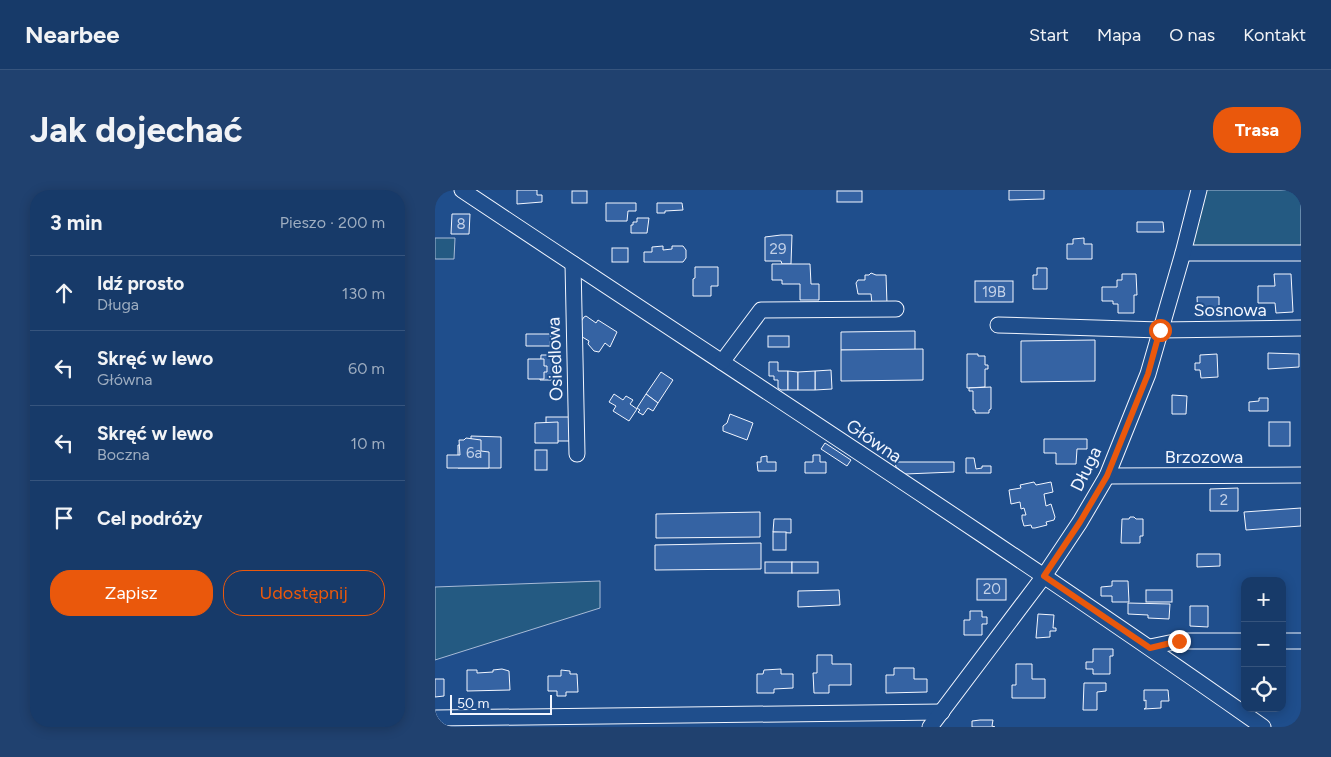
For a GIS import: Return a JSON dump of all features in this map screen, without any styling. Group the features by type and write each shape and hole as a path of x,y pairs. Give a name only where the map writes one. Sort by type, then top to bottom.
{"street":[{"name":"Główna","path":"462,190 1044,576 1263,727"},
{"name":"Długa","path":"930,727 1044,576 1080,522 1107,476 1148,374 1199,190"},
{"path":"1183,253 1301,253"},
{"name":"Osiedlowa","path":"573,264 577,454"},
{"path":"722,362 761,310 896,309"},
{"name":"Sosnowa","path":"998,325 1160,330 1301,328"},
{"name":"Brzozowa","path":"1107,476 1301,475"},
{"path":"1150,648 1179,641 1241,641"},
{"path":"1286,641 1301,641"},
{"path":"435,718 942,712"}],"shaded area":[{"path":"1206,190 1301,190 1301,250 1191,250"},
{"path":"435,238 455,238 454,259 435,259"},
{"path":"600,581 600,608 435,660 435,587"}],"building":[{"path":"517,190 537,190 537,195 542,195 542,202 517,204"},
{"path":"1009,190 1044,190 1044,199 1009,200"},
{"path":"572,191 587,191 587,203 572,203"},
{"path":"837,191 862,191 862,202 837,202"},
{"path":"606,203 636,203 636,211 628,211 627,221 606,221"},
{"path":"657,203 682,203 683,210 657,213"},
{"path":"452,214 470,214 469,234 451,234"},
{"path":"637,218 649,218 647,233 631,233 631,225 633,225 633,222 637,222"},
{"path":"1137,222 1163,222 1164,232 1137,232"},
{"path":"792,235 791,264 782,264 781,261 765,261 765,237"},
{"path":"1084,238 1084,244 1092,244 1092,259 1067,259 1067,244 1073,244 1073,239"},
{"path":"663,246 663,250 672,249 672,246 683,246 686,250 686,258 683,262 644,262 644,252 652,252 652,247"},
{"path":"612,248 628,248 628,262 612,262"},
{"path":"772,264 810,264 811,284 819,284 819,300 800,300 800,284 782,284 782,280 772,280"},
{"path":"695,267 718,267 718,286 711,286 711,296 693,296"},
{"path":"1037,268 1047,268 1047,289 1033,289 1033,275 1037,275"},
{"path":"871,273 886,275 887,304 872,304 871,294 858,294 856,283 858,280 865,280 865,275"},
{"path":"1122,274 1136,274 1137,295 1134,295 1134,313 1118,313 1118,304 1113,304 1113,301 1102,301 1102,287 1117,287 1117,280 1122,280"},
{"path":"1274,274 1291,274 1293,312 1276,313 1275,303 1258,303 1258,286 1275,286"},
{"path":"975,281 1013,281 1013,302 975,302"},
{"path":"1197,297 1219,297 1219,315 1198,315"},
{"path":"586,316 596,323 598,320 617,332 610,347 605,343 599,352 594,351 588,344 589,341 574,332"},
{"path":"915,331 915,350 841,350 841,332"},
{"path":"526,334 551,334 550,346 526,346"},
{"path":"768,336 789,336 789,347 768,347"},
{"path":"1095,340 1095,381 1021,382 1021,341"},
{"path":"923,349 923,380 841,381 841,350"},
{"path":"1268,353 1299,354 1299,367 1268,369"},
{"path":"967,354 985,356 985,365 988,365 988,369 985,369 985,387 967,388"},
{"path":"1217,354 1218,377 1201,378 1200,370 1195,370 1195,363 1200,363 1200,355"},
{"path":"541,355 560,355 560,380 540,380"},
{"path":"528,359 544,359 544,366 547,366 547,372 544,372 544,379 528,379"},
{"path":"769,362 778,362 778,371 788,371 788,390 778,388 778,380 774,380 774,376 769,376"},
{"path":"831,370 832,389 815,390 815,371"},
{"path":"788,371 798,372 798,390 788,390"},
{"path":"815,371 815,390 798,390 798,372"},
{"path":"661,372 673,380 658,403 646,394"},
{"path":"991,387 991,409 989,413 975,413 975,410 973,410 973,391 969,391 969,388"},
{"path":"614,394 623,400 626,396 633,400 630,404 637,409 629,421 613,411 616,406 609,402"},
{"path":"646,394 658,403 653,411 648,408 643,415 638,412 640,410 637,408"},
{"path":"1172,395 1187,396 1186,414 1172,414"},
{"path":"1259,398 1268,398 1268,411 1249,411 1249,402 1259,401"},
{"path":"730,414 753,423 747,440 723,431 723,426 727,423"},
{"path":"546,417 572,417 572,441 546,441"},
{"path":"558,422 558,443 535,443 535,423"},
{"path":"1269,422 1290,422 1290,446 1269,446"},
{"path":"471,436 501,437 501,468 458,468 458,445 471,445"},
{"path":"466,438 481,440 481,451 489,452 489,468 447,468 447,455 460,455 459,440"},
{"path":"1044,439 1087,439 1087,449 1077,449 1076,464 1056,464 1056,453 1044,453"},
{"path":"825,443 851,460 847,466 821,449"},
{"path":"535,450 547,450 547,470 535,470"},
{"path":"813,455 820,455 820,462 826,462 826,473 805,473 805,462 813,462"},
{"path":"767,456 767,462 776,462 776,471 758,471 757,462 761,462 761,457"},
{"path":"966,458 974,458 976,469 982,468 982,466 991,466 991,473 966,473"},
{"path":"895,462 954,462 954,472 905,474 896,467"},
{"path":"1034,482 1036,485 1051,482 1053,492 1044,494 1046,506 1051,504 1055,517 1054,520 1046,522 1047,525 1032,528 1031,525 1024,526 1022,515 1026,515 1024,508 1021,509 1020,502 1011,504 1009,490 1021,488 1020,485"},
{"path":"1238,488 1238,511 1210,511 1210,489"},
{"path":"1301,508 1301,526 1246,530 1244,512"},
{"path":"760,512 760,537 656,538 656,514"},
{"path":"1130,517 1143,519 1143,536 1140,536 1140,543 1121,543 1122,519 1129,519"},
{"path":"774,519 791,519 791,533 773,532"},
{"path":"773,532 786,532 786,550 773,550"},
{"path":"761,543 761,569 655,570 655,545"},
{"path":"1197,554 1220,554 1220,566 1197,567"},
{"path":"765,562 792,562 792,573 765,573"},
{"path":"792,562 818,562 818,573 792,573"},
{"path":"977,579 1006,579 1006,600 977,600"},
{"path":"1112,581 1128,581 1129,602 1112,602 1112,596 1101,596 1101,587 1112,586"},
{"path":"839,590 840,605 798,607 798,591"},
{"path":"1146,590 1172,590 1172,602 1146,602"},
{"path":"1128,603 1170,604 1169,619 1148,618 1148,615 1128,614"},
{"path":"1190,606 1208,606 1208,627 1190,626"},
{"path":"970,611 982,611 982,617 987,617 987,624 982,624 982,635 964,635 964,620 970,620"},
{"path":"1038,614 1054,615 1053,628 1056,628 1056,631 1050,631 1050,637 1036,638"},
{"path":"1093,649 1113,649 1113,656 1110,656 1110,674 1093,674 1093,669 1086,669 1086,662 1093,662"},
{"path":"817,655 832,655 832,664 851,664 851,685 829,685 829,693 814,693 813,673 817,673"},
{"path":"1016,664 1032,664 1032,679 1045,679 1045,698 1012,698 1012,685 1016,685"},
{"path":"894,668 914,668 914,679 927,679 927,692 886,693 886,675 894,675"},
{"path":"502,669 509,671 510,690 467,691 467,670 477,670 477,673 493,672 493,670"},
{"path":"781,669 781,674 793,674 793,688 774,689 774,693 757,693 757,674 763,674 764,670"},
{"path":"561,670 570,671 570,674 577,674 578,692 566,692 566,696 557,696 557,691 548,691 548,676 561,676"},
{"path":"435,679 444,679 444,696 435,697"},
{"path":"1084,683 1106,683 1106,691 1097,692 1097,710 1083,710"},
{"path":"1144,690 1168,690 1169,701 1161,701 1161,708 1144,709 1146,708 1146,700 1144,701"},
{"path":"993,720 992,726 995,727 972,727 972,721"}],"route":[{"path":"1160,330 1148,374 1107,476 1080,522 1044,576 1150,648 1179,641"}]}
